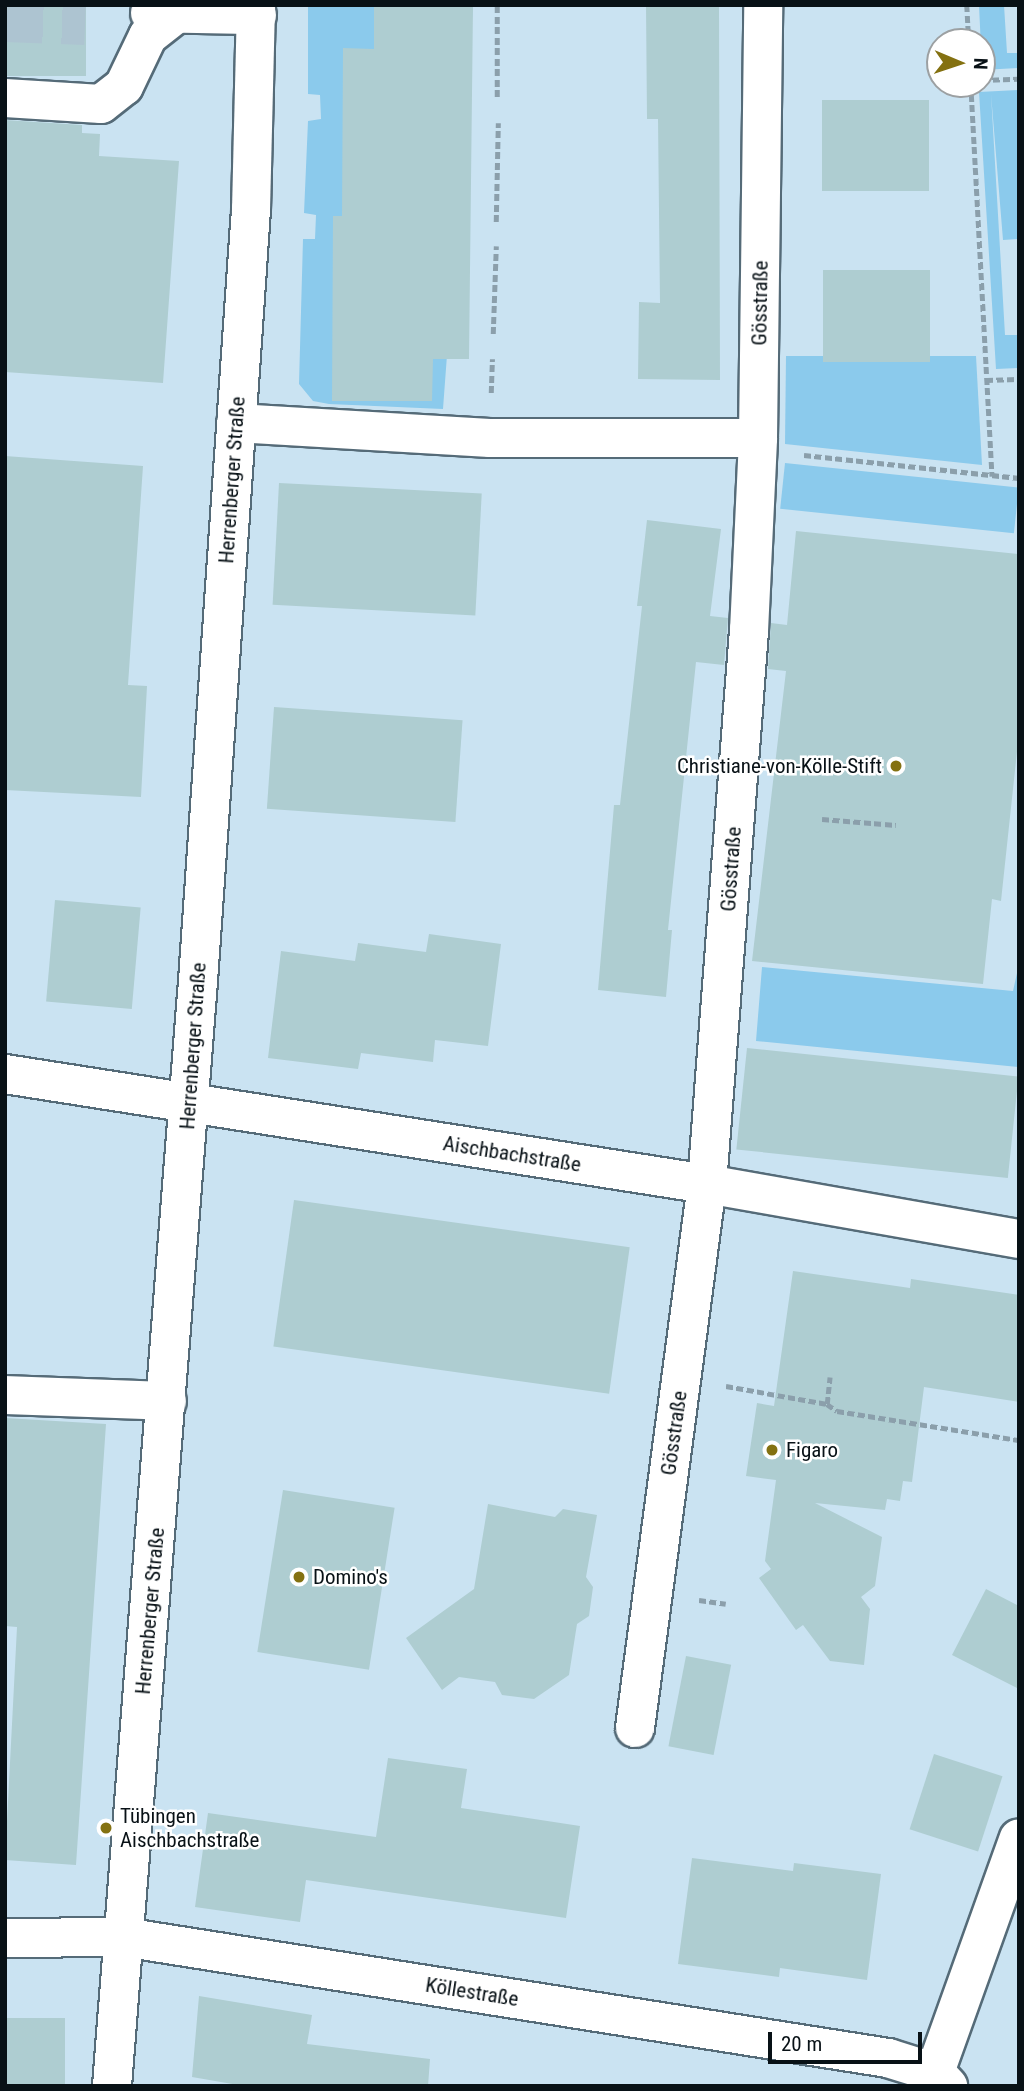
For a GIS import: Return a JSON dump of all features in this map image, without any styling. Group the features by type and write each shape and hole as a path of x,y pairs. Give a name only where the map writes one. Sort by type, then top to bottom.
{"street":[{"name":"Gösstraße","path":"635,1728 707,1184 750,631 758,438 763,5"},
{"path":"135,13 257,10"},
{"name":"Herrenberger Straße","path":"112,2086 189,1102 251,210 257,10"},
{"path":"5,98 101,104 124,86 148,36 176,14"},
{"path":"236,423 490,438 758,438"},
{"name":"Aischbachstraße","path":"5,1074 707,1184 1019,1239"},
{"path":"5,1395 167,1401"},
{"path":"938,2082 1019,1838"},
{"name":"Köllestraße","path":"5,1938 123,1937 888,2058 938,2082"}],"path":[{"path":"497,5 497,97"},
{"path":"967,5 968,28"},
{"path":"996,80 1019,79"},
{"path":"972,98 992,476"},
{"path":"496,222 498,123"},
{"path":"493,334 496,246"},
{"path":"986,380 1019,379"},
{"path":"809,456 1019,478"},
{"path":"822,819 896,825"},
{"path":"827,1404 830,1377"},
{"path":"775,1395 827,1404 837,1411 1019,1440"}],"shaded area":[{"path":"308,5 473,5 443,409 329,404 313,401 299,384 303,239 315,239 316,215 304,213 308,121 321,119 320,95 308,94"},
{"path":"979,5 1004,5 1007,53 1019,53 1019,68 996,69 996,28 980,28"},
{"path":"1019,90 1019,239 1003,240 991,98 996,98 996,91"},
{"path":"979,98 991,98 1005,335 1019,335 1019,368 996,369"},
{"path":"786,356 976,356 982,465 785,444"},
{"path":"785,463 1019,488 1014,533 780,509"},
{"path":"1019,964 1019,1067 756,1041 762,967 1013,991"}],"building":[{"path":"5,5 86,5 86,76 5,76"},
{"path":"374,5 473,5 469,359 433,359 432,401 332,401 333,216 342,216 343,48 374,49"},
{"path":"646,5 719,5 720,380 638,379 639,302 660,303 658,119 647,119"},
{"path":"822,100 929,100 929,191 822,191"},
{"path":"5,120 82,125 82,133 100,134 99,156 179,161 163,383 5,372"},
{"path":"823,270 930,270 930,362 823,362"},
{"path":"5,456 143,466 128,685 147,686 141,797 5,790"},
{"path":"279,483 482,494 475,615 273,605"},
{"path":"647,520 721,529 710,616 728,618 724,665 696,662 668,930 672,930 666,997 598,990 614,805 620,805 642,606 637,606"},
{"name":"Christiane-von-Kölle-Stift","path":"796,531 1019,554 1019,733 1001,901 992,899 983,984 752,961 786,671 768,669 771,623 787,625"},
{"path":"274,707 463,720 455,822 267,809"},
{"path":"55,900 141,907 132,1009 46,1002"},
{"path":"429,934 501,944 488,1046 435,1040 433,1062 361,1053 358,1069 268,1058 281,951 355,961 358,943 426,952"},
{"path":"747,1048 1019,1077 1008,1178 736,1149"},
{"path":"294,1200 630,1247 609,1394 273,1347"},
{"path":"793,1271 910,1288 911,1279 1019,1295 1019,1402 924,1387 912,1482 903,1481 900,1501 887,1499 885,1510 815,1503 882,1537 875,1586 861,1597 870,1609 864,1665 830,1661 803,1625 796,1630 759,1578 771,1569 765,1561 776,1480 746,1476 757,1403 774,1406"},
{"path":"5,1418 106,1424 76,1865 5,1860 17,1627 5,1626"},
{"path":"283,1490 395,1508 369,1670 257,1652"},
{"path":"488,1504 555,1517 563,1509 597,1515 586,1577 593,1587 589,1616 577,1624 569,1675 534,1699 502,1695 495,1682 459,1677 442,1690 406,1638 474,1589"},
{"path":"986,1589 1019,1606 1019,1689 952,1655"},
{"path":"686,1656 731,1665 714,1755 668,1746"},
{"path":"934,1754 1002,1776 978,1851 910,1829"},
{"path":"388,1758 467,1769 461,1808 580,1826 566,1918 306,1880 300,1922 195,1907 208,1813 376,1837"},
{"path":"692,1858 793,1871 794,1863 881,1874 867,1980 780,1968 779,1977 678,1964"},
{"path":"199,1996 312,2015 307,2044 430,2059 428,2086 244,2086 192,2077"},
{"path":"5,2018 65,2018 65,2086 5,2086"}],"tunnel":[{"path":"5,23 85,26"}],"place":[{"name":"Christiane-von-Kölle-Stift","path":"896,766"},
{"name":"Figaro","path":"772,1450"},
{"name":"Domino's","path":"299,1577"},
{"name":"Tübingen Aischbachstraße","path":"106,1828"}]}
